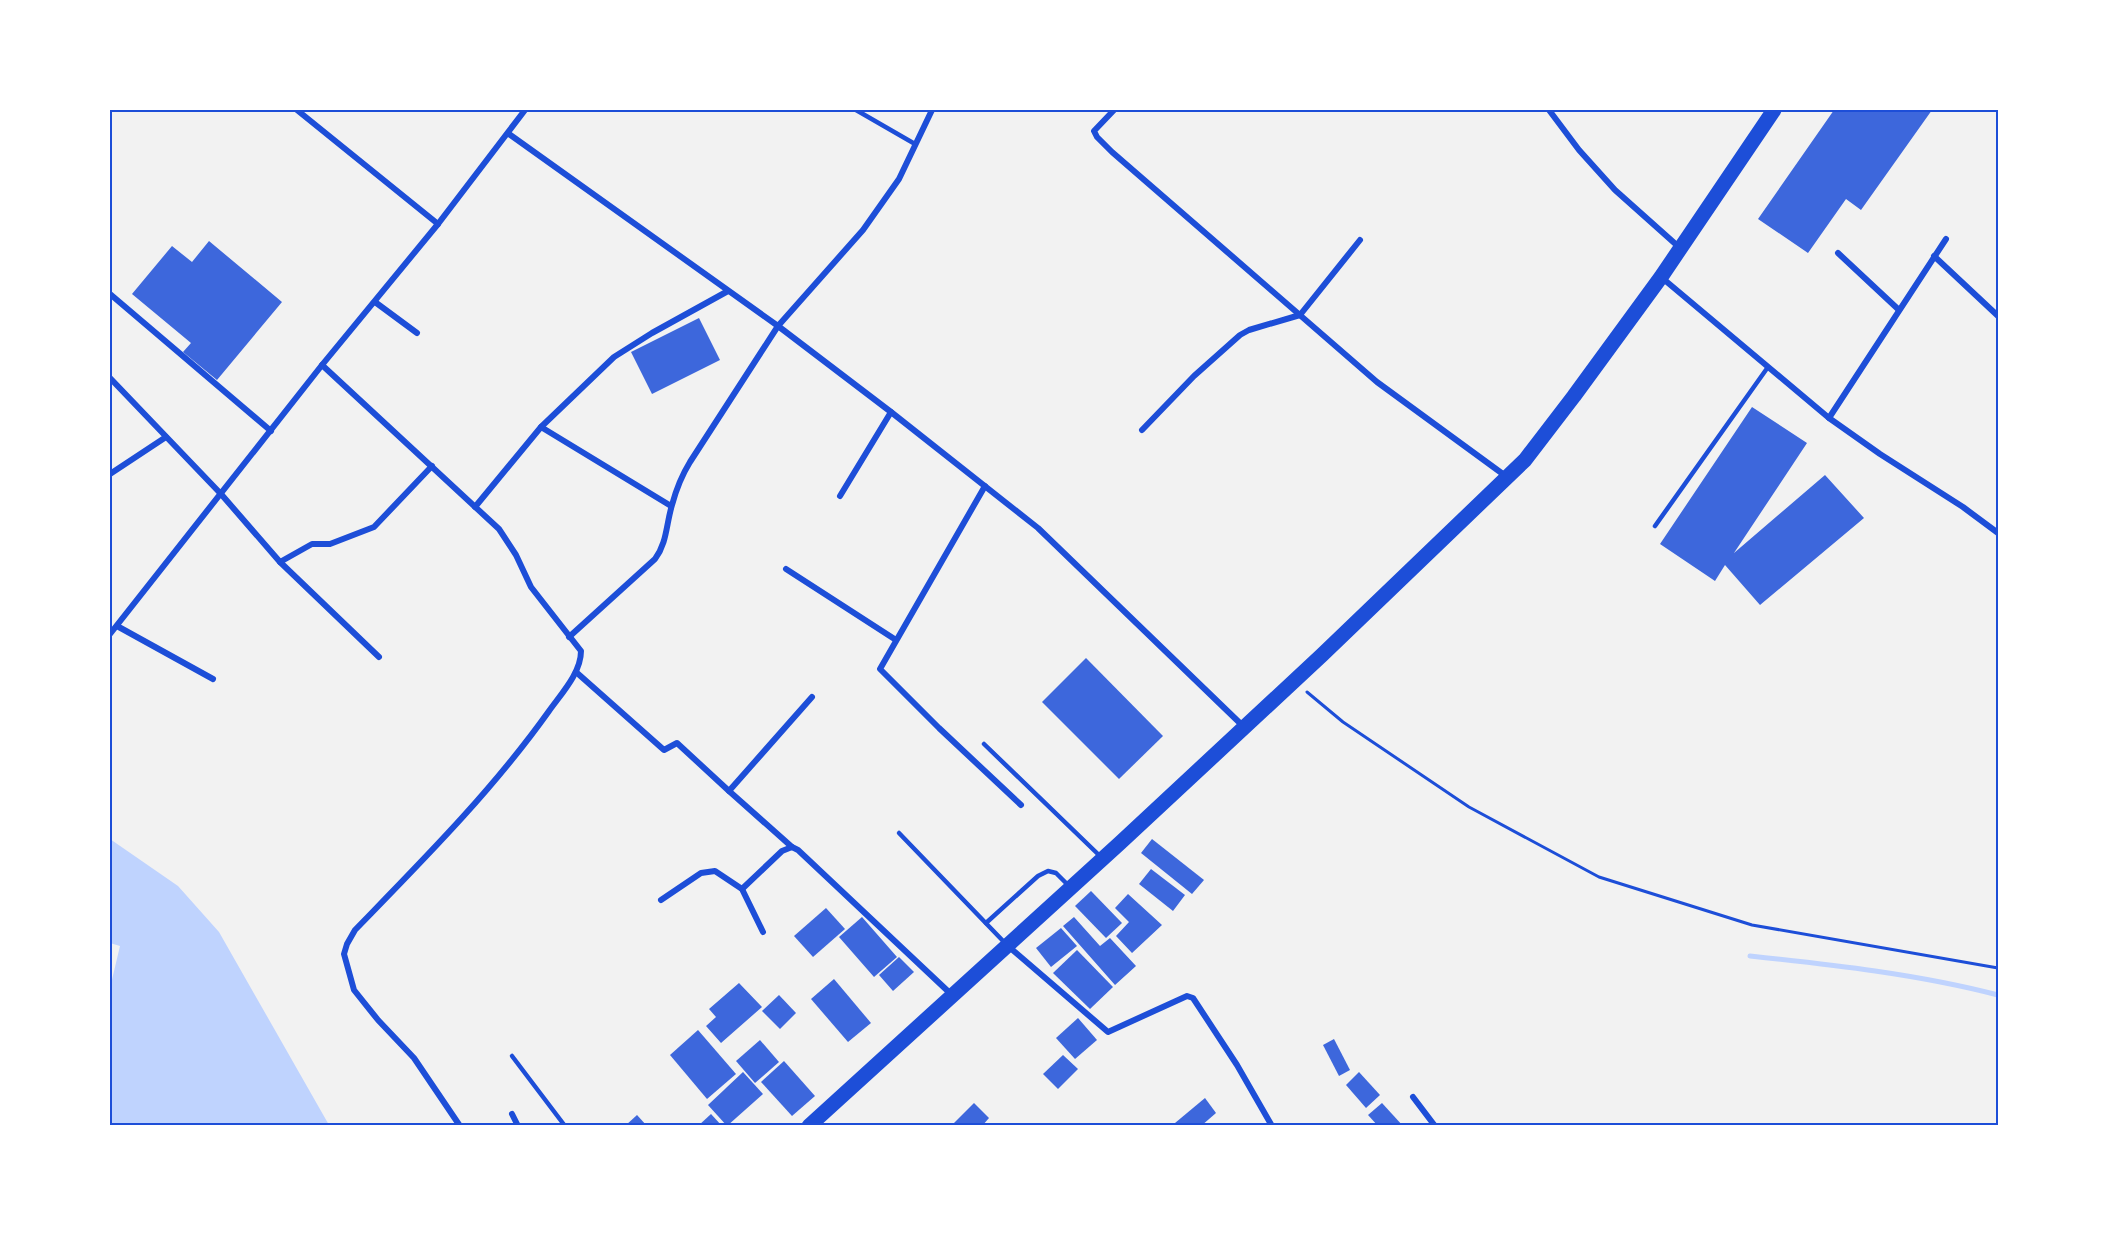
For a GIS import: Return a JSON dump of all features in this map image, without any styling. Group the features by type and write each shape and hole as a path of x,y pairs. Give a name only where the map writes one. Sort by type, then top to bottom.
{"main road":[{"path":"809,1125 1103,859 1508,478 1542,440 1661,277 1774,110"}],"street":[{"path":"297,110 438,224"},
{"path":"110,634 322,365 438,224 525,110"},
{"path":"569,637 655,560 662,550 671,506 686,469 778,326 863,230 899,179 932,110"},
{"path":"1114,110 1094,134 1112,152 1377,382 1508,478"},
{"path":"1549,110 1579,150 1615,190 1680,248"},
{"path":"508,134 778,326 985,486 1046,536 1244,727"},
{"path":"1829,418 1946,239"},
{"path":"1142,430 1194,376 1240,335 1249,330 1300,315 1360,240"},
{"path":"1838,253 1899,310"},
{"path":"1934,256 1998,316"},
{"path":"1661,277 1829,418 1963,507 1998,534"},
{"path":"475,507 541,427 622,351 728,291"},
{"path":"110,294 271,431"},
{"path":"375,302 417,333"},
{"path":"322,365 499,529 516,555 531,587 581,653 576,672 541,723 472,808 355,930 344,954 354,990 378,1020 414,1058 460,1125"},
{"path":"110,378 221,494 280,562 379,657"},
{"path":"840,496 891,412"},
{"path":"541,427 671,506"},
{"path":"110,474 165,437"},
{"path":"280,562 312,544 330,544 374,527 432,466"},
{"path":"985,486 880,667 881,672 1021,805"},
{"path":"786,569 896,640"},
{"path":"117,626 213,679"},
{"path":"576,672 664,750 677,743 792,847 812,861 952,995"},
{"path":"729,790 812,697"},
{"path":"742,889 782,851 792,847"},
{"path":"661,900 701,873 715,871 742,889 764,932"},
{"path":"1007,945 1108,1032 1187,996 1193,998 1237,1065 1272,1125"},
{"path":"1413,1097 1435,1125"},
{"path":"512,1114 518,1125"}],"lane":[{"path":"856,110 915,144"},
{"path":"1655,526 1768,367"},
{"path":"984,744 1103,859"},
{"path":"899,833 1007,945"},
{"path":"986,923 1038,876 1048,871 1056,873 1071,888"},
{"path":"512,1056 565,1125"}],"path":[{"path":"1310,694 1343,722 1469,807 1599,877 1752,925 1998,968"}],"water":[{"path":"110,839 178,886 219,932 329,1125 110,1125 110,988 120,946 110,943"}],"building":[{"path":"1834,110 1932,110 1861,210 1846,199 1808,253 1758,219"},
{"path":"209,241 282,302 217,380 183,352 191,343 132,294 172,246 192,262"},
{"path":"699,318 720,360 652,394 631,352"},
{"path":"1752,407 1807,443 1734,553 1825,475 1864,518 1760,605 1725,565 1715,581 1660,544"},
{"path":"1086,658 1163,736 1119,779 1042,702"},
{"path":"1152,839 1204,880 1192,894 1141,853"},
{"path":"1151,869 1185,895 1173,911 1139,884"},
{"path":"1091,891 1122,923 1106,938 1075,906"},
{"path":"1128,894 1162,925 1132,953 1116,936 1129,922 1115,908"},
{"path":"826,908 845,929 813,957 794,936"},
{"path":"862,917 897,957 874,977 839,937"},
{"path":"1074,917 1100,946 1110,938 1136,966 1115,985 1063,926"},
{"path":"1061,928 1077,946 1051,967 1036,948"},
{"path":"1077,950 1113,987 1090,1009 1053,973"},
{"path":"899,957 914,972 893,991 879,975"},
{"path":"834,979 871,1023 848,1042 811,999"},
{"path":"739,983 762,1007 721,1043 706,1026 716,1017 709,1009"},
{"path":"779,995 796,1013 780,1029 762,1011"},
{"path":"1078,1018 1097,1040 1075,1059 1056,1038"},
{"path":"698,1030 736,1074 707,1099 670,1055"},
{"path":"1334,1039 1350,1070 1339,1076 1323,1045"},
{"path":"760,1040 779,1062 755,1083 736,1061"},
{"path":"1063,1055 1078,1069 1058,1089 1043,1074"},
{"path":"784,1061 815,1096 792,1116 761,1082"},
{"path":"743,1072 763,1094 727,1126 708,1105"},
{"path":"1359,1072 1380,1095 1366,1108 1346,1085"},
{"path":"1205,1098 1216,1113 1201,1126 1177,1126 1175,1123"},
{"path":"974,1103 989,1118 982,1126 951,1126"},
{"path":"1382,1103 1403,1126 1378,1126 1368,1115"},
{"path":"711,1114 722,1126 698,1126"},
{"path":"637,1115 647,1126 625,1126"}],"waterway":[{"path":"1750,956 1906,976 1998,995"}]}
